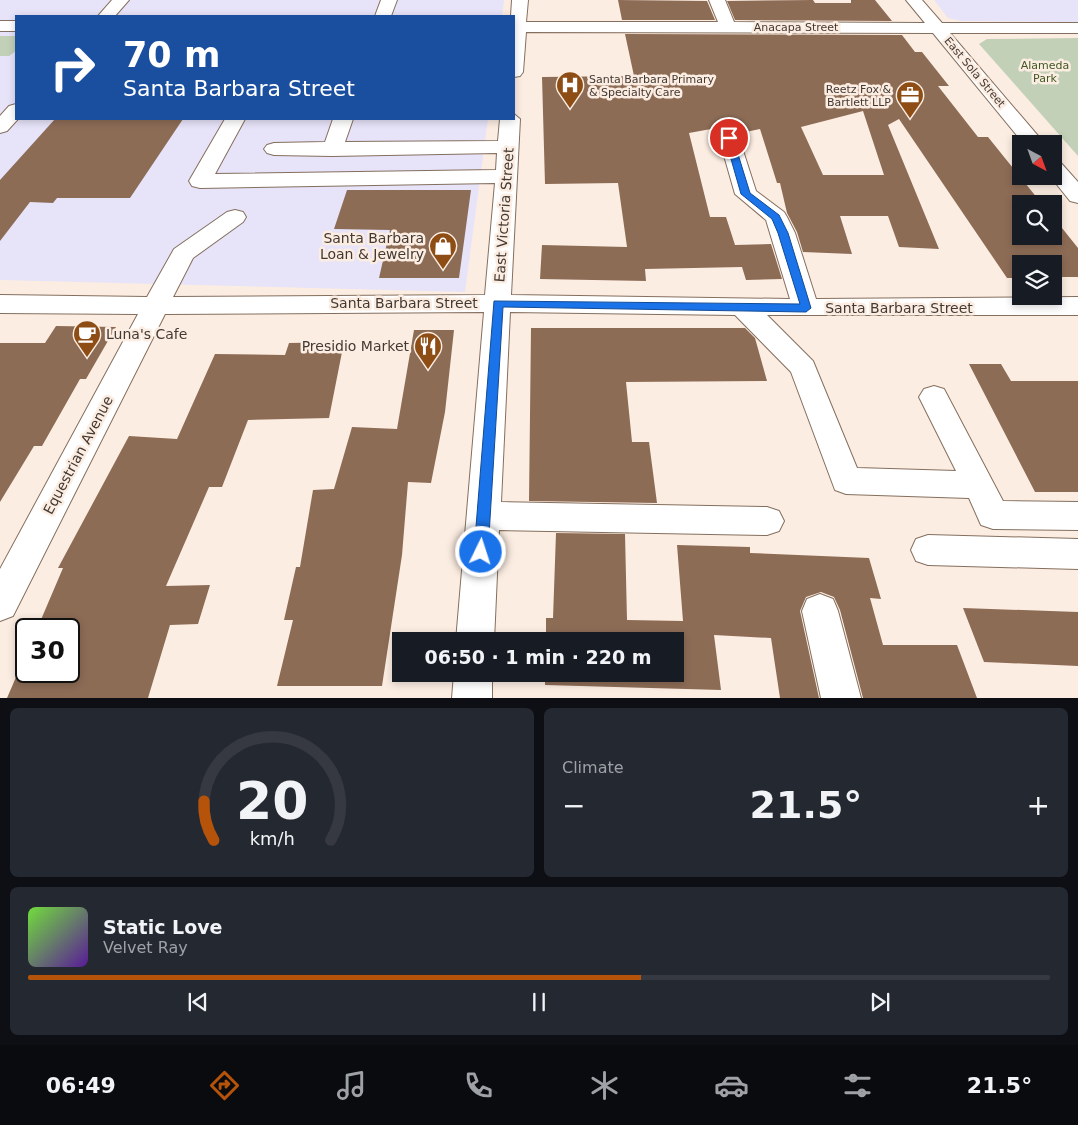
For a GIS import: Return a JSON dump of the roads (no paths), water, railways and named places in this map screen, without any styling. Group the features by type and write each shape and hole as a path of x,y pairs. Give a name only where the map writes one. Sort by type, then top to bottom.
{"street":[{"path":"107,15 121,0"},
{"path":"384,15 389,0"},
{"path":"515,50 520,0"},
{"path":"717,0 728,27"},
{"name":"East Sola Street","path":"914,0 1027,135"},
{"path":"0,26 15,26"},
{"name":"Anacapa Street","path":"516,27 1078,28"},
{"path":"0,127 15,111"},
{"path":"234,120 200,181 507,176"},
{"path":"332,150 343,120"},
{"name":"East Victoria Street","path":"476,632 510,120"},
{"path":"729,138 746,194 776,218 783,233 806,308"},
{"path":"274,149 508,147"},
{"path":"1062,177 1078,196"},
{"name":"Equestrian Avenue","path":"0,604 183,254 235,216"},
{"name":"Santa Barbara Street","path":"0,304 156,306 498,303 744,308 1078,306"},
{"path":"744,308 803,368 846,481 979,485"},
{"path":"934,397 994,515 1075,521"},
{"path":"483,516 767,521"},
{"path":"928,550 1078,554"},
{"path":"820,611 841,698"},
{"path":"472,698 473,682"}],"place":[{"name":"Santa Barbara Primary & Specialty Care","path":"570,109"},
{"name":"Reetz Fox & Bartlett LLP","path":"910,119"},
{"name":"Santa Barbara Loan & Jewelry","path":"443,270"},
{"name":"Luna's Cafe","path":"87,358"},
{"name":"Presidio Market","path":"428,370"}],"park label":[{"name":"Alameda Park","path":"1045,71"}]}
